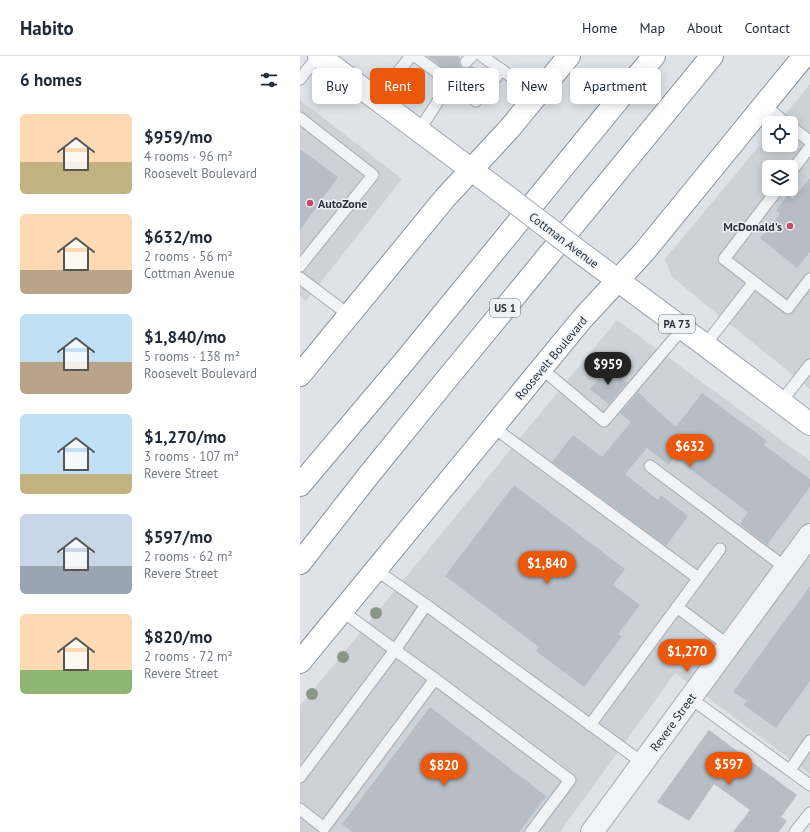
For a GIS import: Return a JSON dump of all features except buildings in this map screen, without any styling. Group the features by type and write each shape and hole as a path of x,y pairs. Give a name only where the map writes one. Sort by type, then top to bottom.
{"main road":[{"name":"Cottman Avenue","path":"319,56 370,94"},
{"path":"559,68 569,56"},
{"path":"300,485 408,357 654,56"},
{"name":"US 1","path":"300,563 442,384 712,56"},
{"name":"Roosevelt Boulevard","path":"300,662 582,320 644,252 804,56"},
{"name":"Cottman Avenue","path":"383,104 810,424"},
{"path":"300,375 445,198 510,128 530,104"}],"street":[{"name":"Revere Street","path":"592,832 810,535"}],"lane":[{"path":"300,79 319,56"},
{"path":"401,68 411,56"},
{"path":"415,56 434,68"},
{"path":"482,56 507,74"},
{"path":"499,74 502,70"},
{"path":"419,131 436,104"},
{"path":"764,106 777,116"},
{"path":"300,118 373,175 300,266"},
{"path":"798,132 810,141"},
{"path":"798,163 810,147"},
{"path":"773,196 724,259 788,308 810,279"},
{"path":"300,278 349,314"},
{"path":"705,344 754,282"},
{"path":"542,369 604,421 683,328"},
{"path":"781,402 810,365"},
{"path":"493,427 698,578"},
{"path":"650,466 786,568"},
{"path":"590,726 720,549"},
{"path":"376,570 642,763"},
{"path":"300,777 395,650 426,605"},
{"path":"677,607 729,646"},
{"path":"342,610 570,780 531,832"},
{"path":"300,810 325,830 435,679"},
{"path":"690,698 810,784"},
{"path":"790,770 810,741"},
{"path":"795,832 810,813"}],"shaded area":[{"path":"810,84 810,389 672,277 665,259 762,142 762,152 798,152 798,116 784,116"},
{"path":"300,100 402,179 306,301 300,296"},
{"path":"617,320 810,461 810,774 675,673 560,832 300,832 300,706"}],"place":[{"name":"AutoZone","path":"310,203"},
{"name":"McDonald's","path":"790,226"}]}
